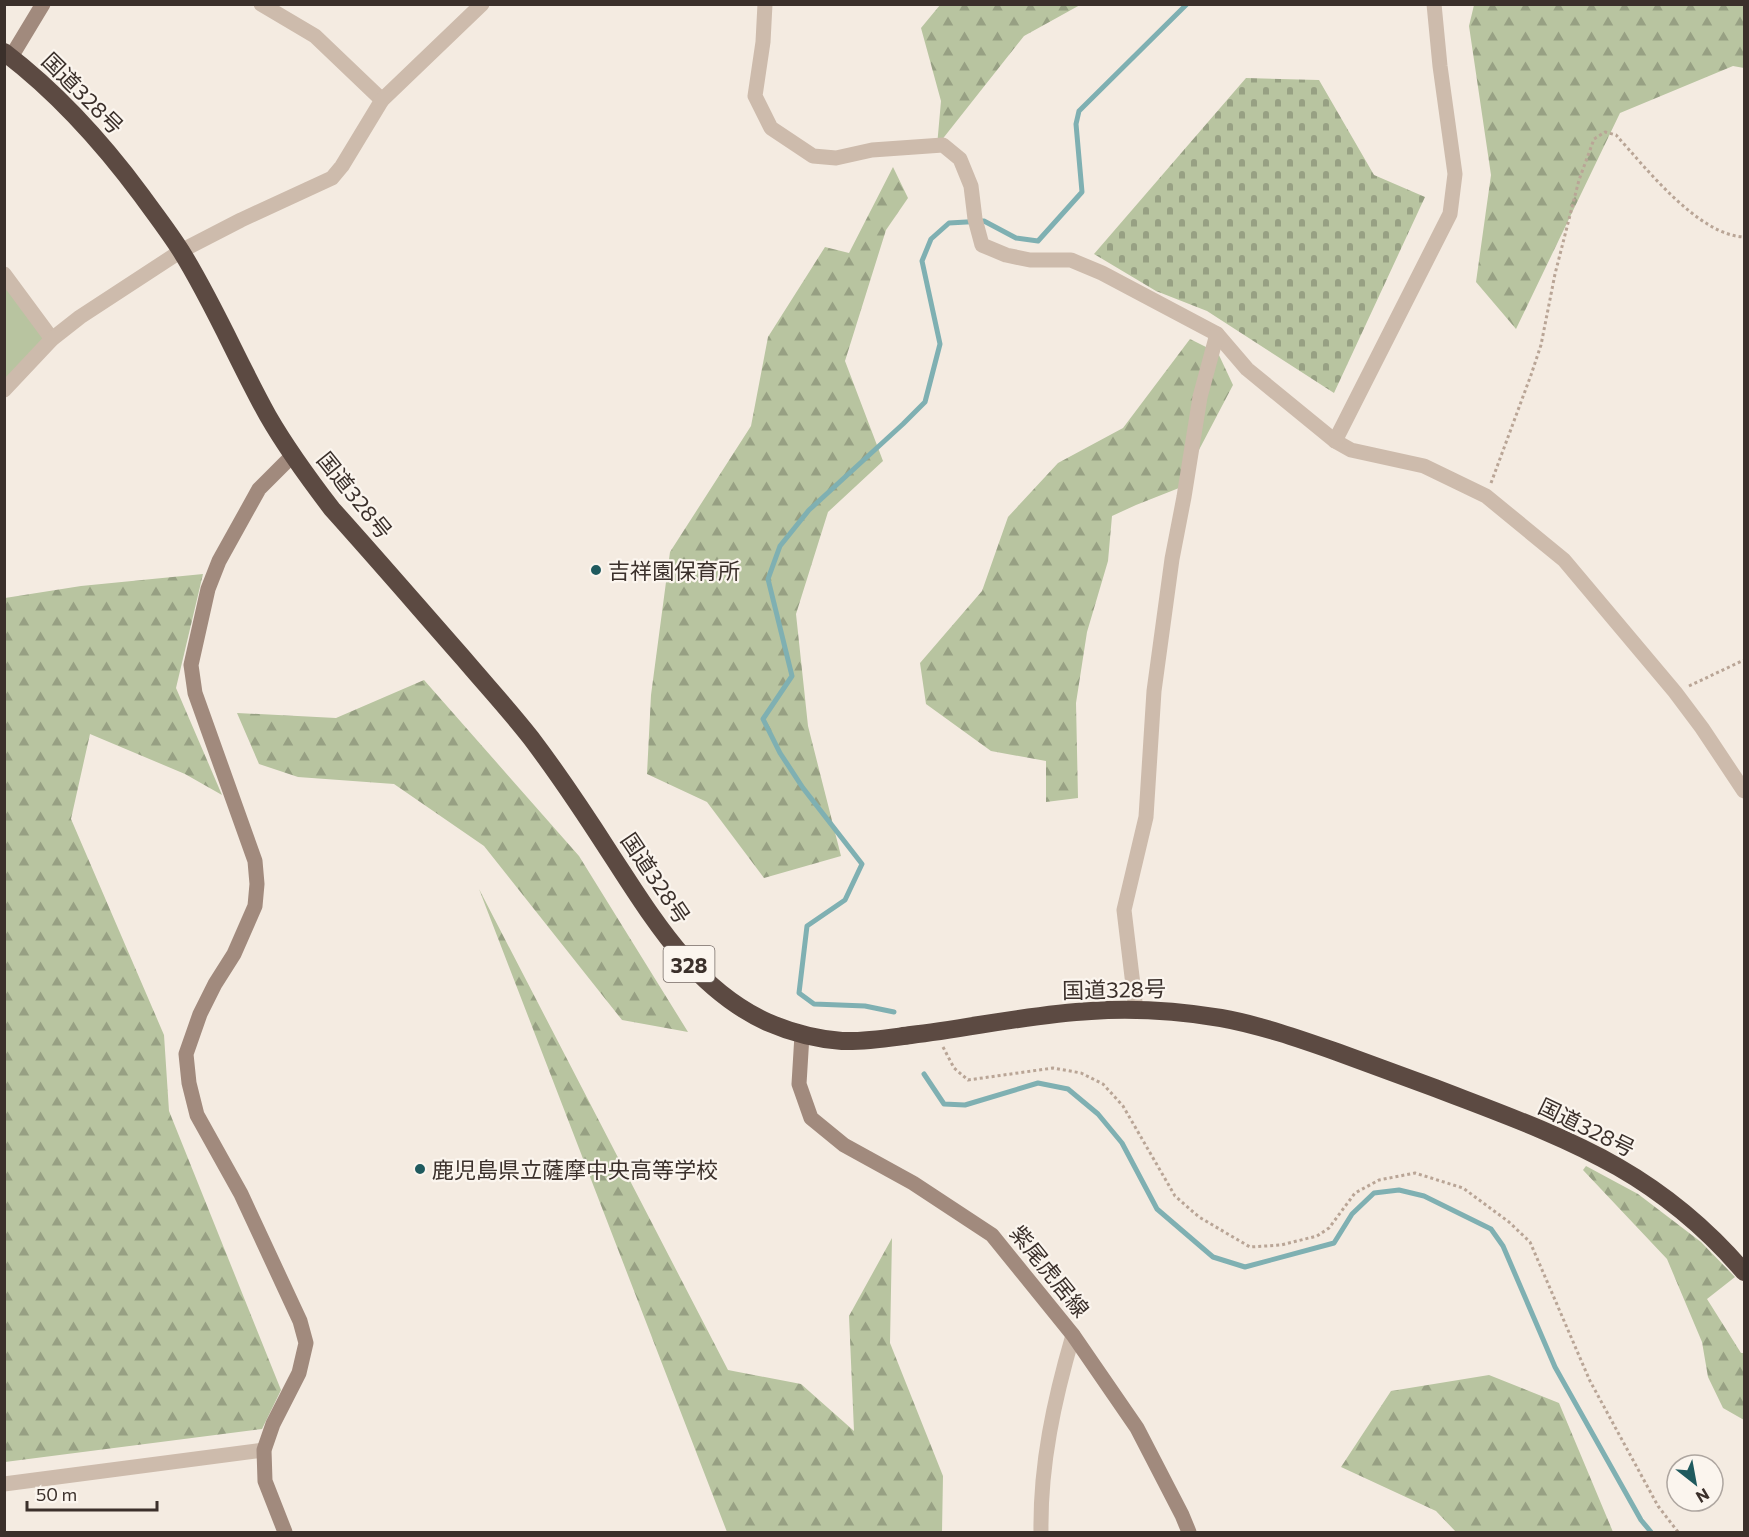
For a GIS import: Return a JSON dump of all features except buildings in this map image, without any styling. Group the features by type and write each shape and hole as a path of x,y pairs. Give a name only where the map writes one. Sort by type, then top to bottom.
{"highway":[{"name":"国道328号","path":"7,59 54,94 118,163 181,251 267,414 292,456 332,509 527,732 563,780 670,941 694,970 729,1000 766,1022 802,1035 840,1041 876,1040 1048,1014 1136,1010 1183,1012 1226,1018 1305,1041 1412,1079 1538,1128 1585,1149 1621,1169 1661,1196 1706,1232 1744,1272"}],"street":[{"path":"7,59 43,4"},
{"path":"261,4 315,36 382,100"},
{"path":"4,390 52,339 80,317 181,251 332,178 342,166 382,100 482,4"},
{"path":"765,4 763,42 755,96 771,128 813,156 836,158 872,150 943,145 960,159 971,186 975,219 982,245 1006,255 1030,261 1071,260 1102,273 1216,334 1247,369 1335,441 1351,450 1424,466 1486,496 1564,560 1675,692 1744,791"},
{"path":"1335,441 1450,214 1455,174 1434,4"},
{"path":"4,274 52,339"},
{"path":"1136,1010 1124,910 1146,816 1154,691 1172,559 1200,396 1216,334"},
{"path":"285,1533 265,1481 264,1450 273,1424 299,1373 306,1343 300,1321 241,1194 198,1115 189,1083 186,1054 200,1014 234,954 255,906 257,884 255,861 195,693 191,665 208,589 219,561 259,489 292,456"},
{"name":"紫尾虎居線","path":"802,1035 799,1084 811,1118 844,1145 913,1183 992,1235 1073,1335 1137,1428 1189,1533"},
{"path":"1041,1533 1048,1437 1073,1335"},
{"path":"4,1484 264,1450"}],"path":[{"path":"1486,496 1532,375 1579,180 1594,139 1605,132 1616,135 1666,190 1692,213 1719,231 1744,237"},
{"path":"1675,692 1744,660"},
{"path":"935,1032 954,1068 968,1080 1053,1068 1081,1073 1103,1084 1123,1106 1175,1196 1199,1217 1250,1247 1281,1245 1317,1236 1329,1228 1355,1193 1378,1180 1414,1173 1463,1188 1509,1222 1530,1242 1590,1381 1658,1506 1677,1533"}],"green space":[{"path":"940,5 1080,5 1024,36 937,146 941,101 921,28"},
{"path":"1474,5 1744,5 1744,68 1733,66 1620,113 1516,329 1476,282 1491,175 1469,26"},
{"path":"1246,78 1319,80 1374,175 1425,197 1334,393 1207,311 1156,291 1094,254"},
{"path":"893,167 908,198 886,230 845,361 883,461 828,512 796,614 808,726 841,856 764,878 707,802 647,774 651,695 670,552 751,426 768,337 825,247 849,253"},
{"path":"4,274 52,339 4,390"},
{"path":"1190,339 1218,353 1233,385 1179,488 1112,516 1108,561 1087,632 1076,703 1078,798 1046,802 1046,761 991,751 926,704 920,663 982,591 1008,517 1058,463 1123,428"},
{"path":"203,574 176,688 222,795 185,774 90,734 71,819 164,1035 169,1111 281,1390 262,1429 5,1462 5,598 81,586"},
{"path":"424,680 579,856 688,1032 622,1020 484,846 394,784 298,777 259,764 237,713 336,718"},
{"path":"479,889 728,1370 801,1384 854,1431 849,1316 892,1238 890,1343 943,1476 942,1532 727,1532"},
{"path":"1586,1166 1638,1194 1701,1242 1735,1277 1707,1299 1741,1353 1744,1353 1744,1420 1723,1408 1708,1377 1702,1342 1667,1259 1583,1170"},
{"path":"1489,1375 1559,1403 1613,1532 1456,1532 1436,1511 1341,1467 1391,1391"}],"waterway":[{"path":"894,1012 865,1006 814,1004 799,993 807,926 845,900 862,864 803,788 780,753 763,719 792,676 768,579 780,546 809,510 925,402 940,344 922,261 931,239 949,223 984,221 1016,238 1038,241 1082,192 1076,124 1079,111 1187,4"},
{"path":"924,1074 944,1104 965,1105 1038,1083 1068,1089 1098,1114 1122,1143 1157,1209 1213,1257 1245,1267 1334,1243 1352,1214 1374,1193 1399,1190 1424,1196 1491,1229 1503,1246 1555,1367 1641,1520 1651,1532"}],"place":[{"name":"吉祥園保育所","path":"596,570"},
{"name":"鹿児島県立薩摩中央高等学校","path":"420,1169"}]}
